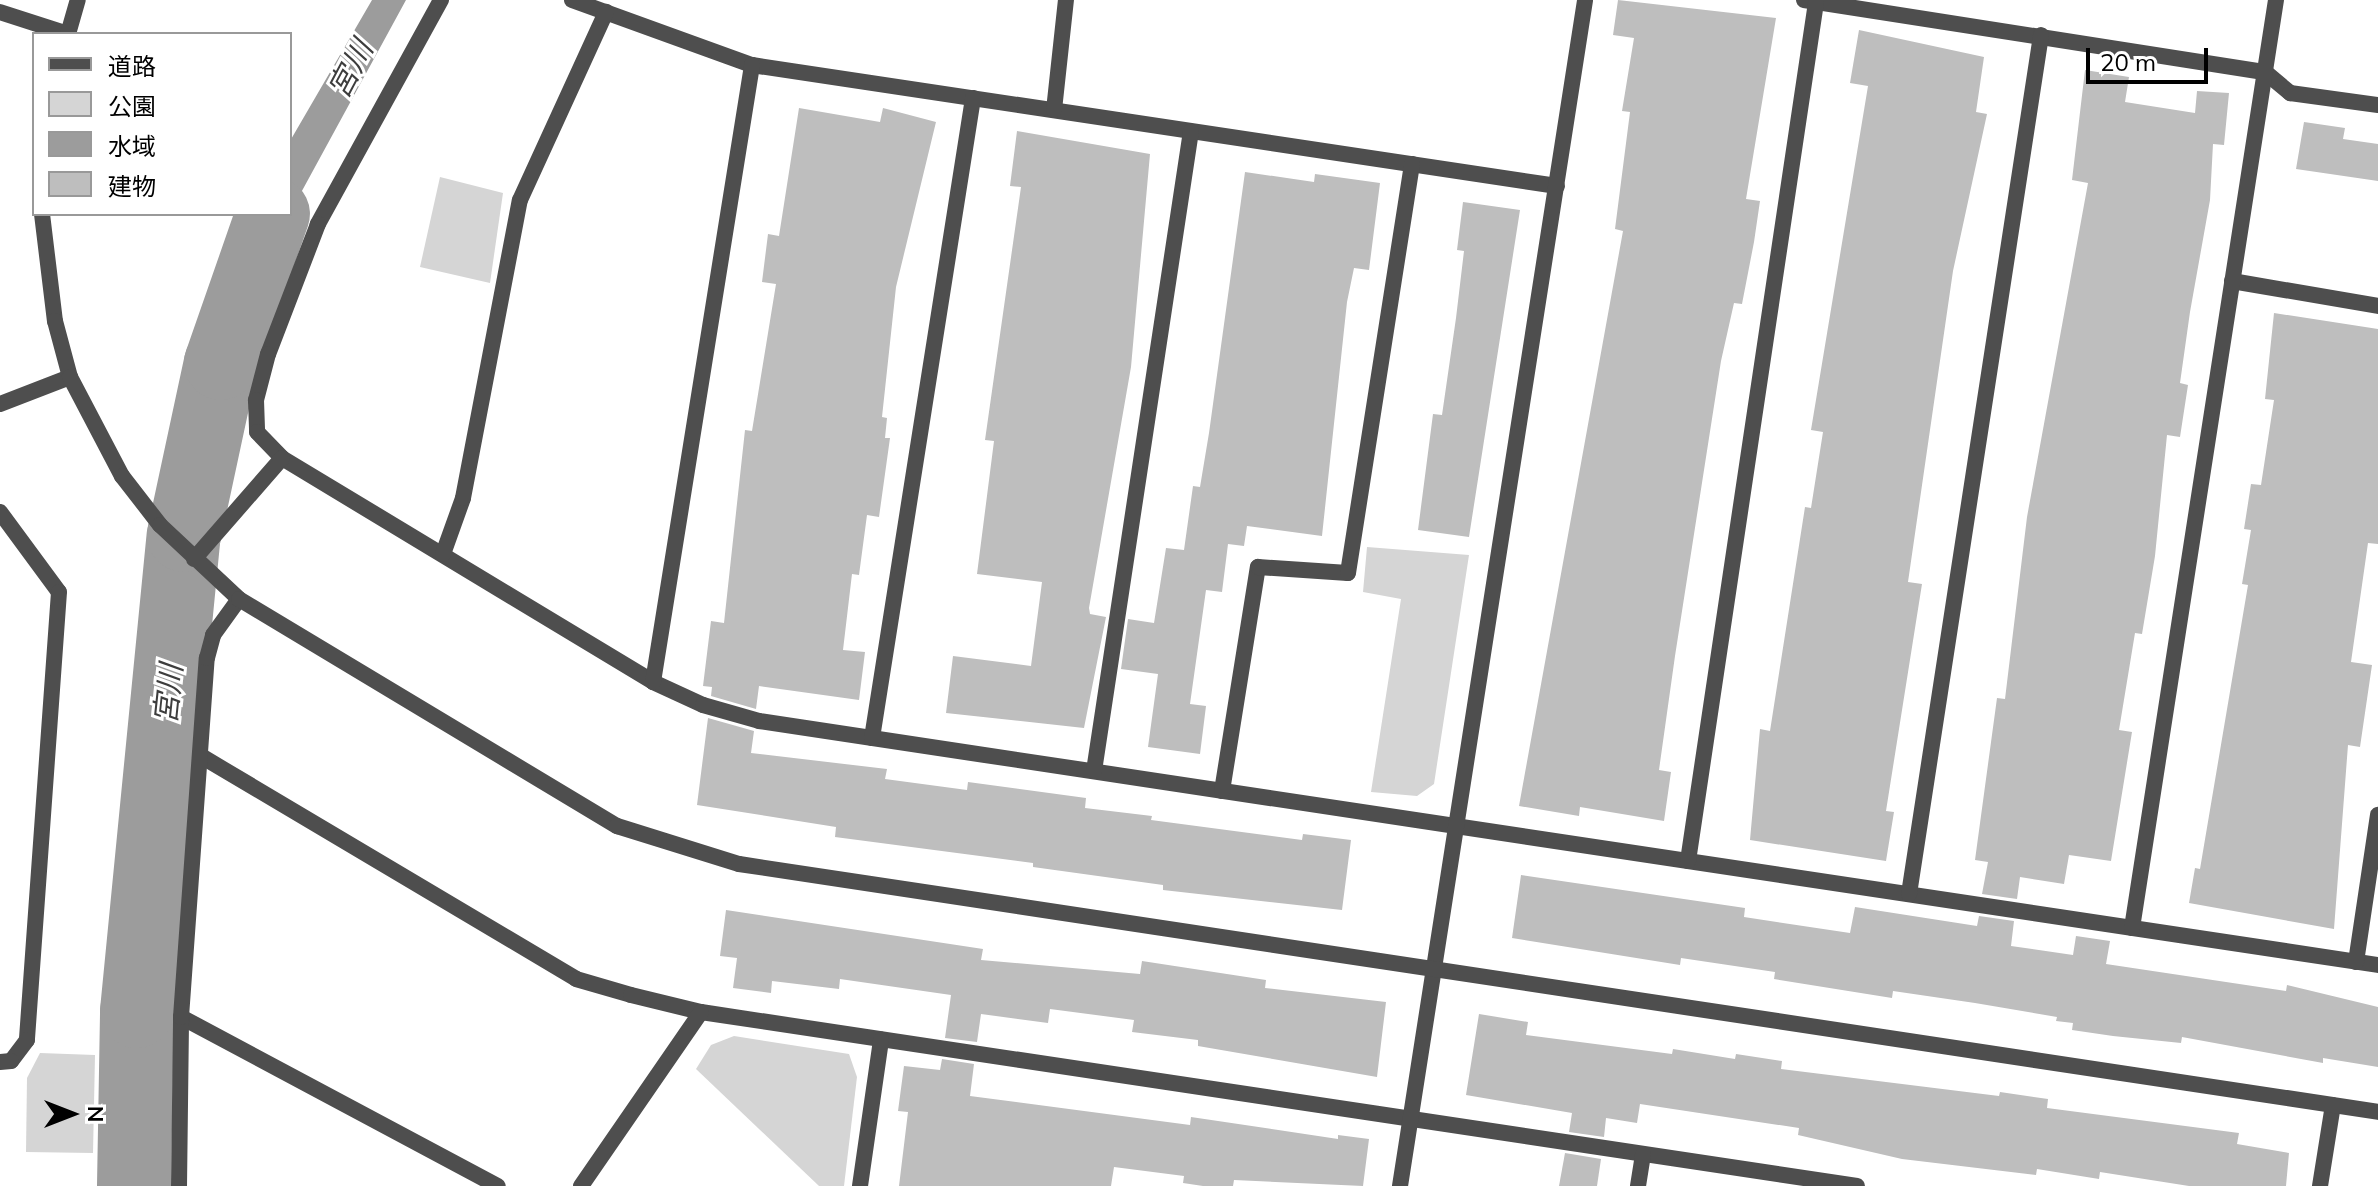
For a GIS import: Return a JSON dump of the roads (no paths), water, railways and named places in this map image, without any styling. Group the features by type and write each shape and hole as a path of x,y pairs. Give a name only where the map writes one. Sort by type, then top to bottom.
{"street":[{"path":"69,32 78,0"},
{"path":"441,0 318,224 268,354 256,400 257,432 282,458 653,682 703,705 759,721 2378,965"},
{"path":"572,0 752,65 1557,186"},
{"path":"1054,110 1066,0"},
{"path":"1400,1186 1585,0"},
{"path":"2132,928 2276,0"},
{"path":"1688,861 1810,1 2265,72 2290,93 2378,105"},
{"path":"0,12 62,32"},
{"path":"443,554 463,498 520,200 606,12"},
{"path":"1909,894 2041,35"},
{"path":"653,682 752,65"},
{"path":"872,738 973,98"},
{"path":"1094,771 1191,131"},
{"path":"1222,791 1258,567 1348,573 1412,164"},
{"path":"42,216 55,321 70,377 122,476 194,559 239,599 555,793 617,826 678,848 739,864 2378,1112"},
{"path":"2232,281 2378,306"},
{"path":"0,404 70,377"},
{"path":"194,559 282,458"},
{"path":"0,512 59,592 27,1040 11,1061 0,1062"},
{"path":"179,1186 181,1017 207,658 213,635 239,599"},
{"path":"201,756 576,979 701,1012 1857,1186"},
{"path":"2356,962 2378,815"},
{"path":"581,1186 701,1012"},
{"path":"181,1017 498,1186"},
{"path":"860,1186 881,1040"},
{"path":"2320,1186 2333,1105"},
{"path":"1638,1186 1643,1154"}],"water":[{"path":"372,0 406,0 292,212 292,138"},
{"path":"250,216 291,216 255,305 206,502 173,477 215,306"}],"waterway":[{"name":"宮川","path":"134,1186 137,1011 184,535 221,363 272,216"}]}
